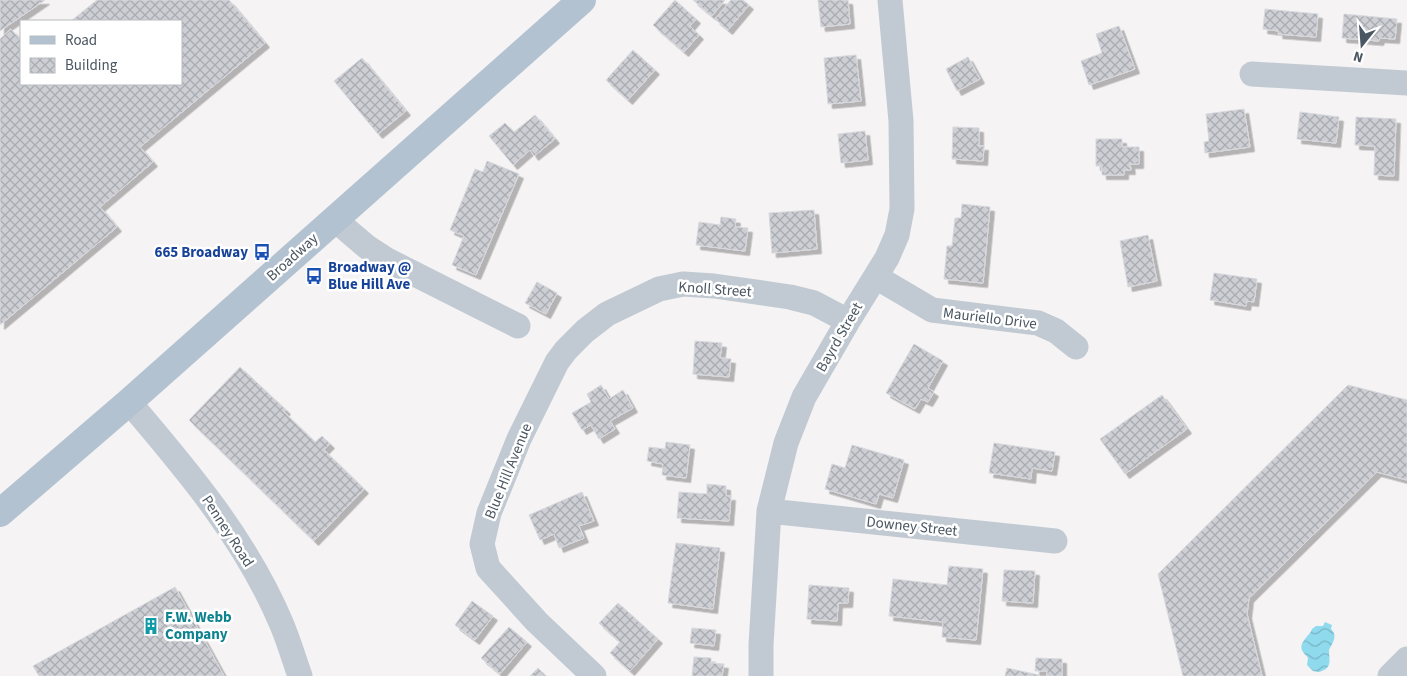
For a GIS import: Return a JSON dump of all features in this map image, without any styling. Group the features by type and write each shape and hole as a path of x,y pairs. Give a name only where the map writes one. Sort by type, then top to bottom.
{"main road":[{"name":"Broadway","path":"0,514 582,0"}],"street":[{"name":"Bayrd Street","path":"762,675 761,646 769,511 786,443 804,397 887,258 897,234 902,209 901,121 890,0"},
{"path":"1252,74 1407,83"},
{"path":"334,219 366,247 387,260 518,326"},
{"name":"Mauriello Drive","path":"876,277 932,310 1038,322 1056,331 1076,347"},
{"name":"Knoll Street","path":"566,350 585,331 607,314 659,289 683,284 723,287 790,297 814,303 848,321"},
{"name":"Blue Hill Avenue","path":"566,350 557,362 519,439 489,513 482,544 488,568 537,622 594,676"},
{"name":"Penney Road","path":"129,402 192,477 238,542 272,603 300,676"},
{"name":"Downey Street","path":"769,511 1055,541"},
{"path":"1390,676 1407,659"}],"water":[{"path":"1325,622 1332,625 1331,629 1334,634 1329,650 1329,664 1319,672 1313,671 1307,665 1308,658 1303,652 1302,646 1312,629 1316,626 1323,626"}],"building":[{"path":"0,0 45,0 0,31"},
{"path":"97,0 229,0 265,43 140,147 153,162 100,207 117,227 0,325 0,39 11,29 20,40 20,85 182,85 182,20 72,20"},
{"path":"675,0 696,19 690,26 699,35 684,52 653,25"},
{"path":"693,0 725,0 712,16"},
{"path":"731,0 743,0 749,5 728,30 715,19"},
{"path":"818,0 848,0 850,24 821,27"},
{"path":"1265,9 1318,14 1316,37 1278,34 1279,31 1263,29"},
{"path":"1344,14 1397,19 1395,39 1380,38 1379,41 1342,38"},
{"path":"1119,26 1135,69 1089,85 1081,61 1102,53 1096,34"},
{"path":"633,50 655,70 628,100 606,80"},
{"path":"856,55 861,101 828,104 824,58"},
{"path":"968,57 980,79 957,91 946,69"},
{"path":"362,58 406,111 378,134 334,81"},
{"path":"1244,109 1250,147 1205,153 1204,142 1209,141 1206,114"},
{"path":"1300,112 1339,117 1336,143 1297,139"},
{"path":"535,115 555,139 534,156 530,150 513,165 489,136 505,123 514,132"},
{"path":"1356,117 1396,119 1394,176 1374,175 1375,146 1355,145"},
{"path":"953,127 979,128 979,146 984,146 983,161 952,159"},
{"path":"865,131 868,160 841,163 838,134"},
{"path":"1096,139 1122,139 1122,147 1139,147 1139,164 1130,164 1131,170 1124,170 1124,175 1102,175 1102,166 1096,166"},
{"path":"487,161 519,174 476,275 452,265 464,236 450,230 475,169 483,172"},
{"path":"962,204 990,207 983,283 944,279 947,246 952,246 955,218 961,218"},
{"path":"814,210 817,249 772,253 769,213"},
{"path":"721,217 736,219 735,227 748,228 745,251 696,245 699,222 720,225"},
{"path":"1148,235 1157,281 1128,287 1120,241"},
{"path":"1214,273 1257,279 1254,302 1247,301 1246,306 1210,300"},
{"path":"537,282 557,293 546,314 525,303"},
{"path":"695,341 722,343 720,358 731,359 729,377 693,374"},
{"path":"914,344 943,361 928,388 934,392 928,402 921,399 915,409 886,393"},
{"path":"240,367 286,410 284,412 315,442 322,436 330,444 324,450 364,489 314,541 189,420"},
{"path":"601,385 609,399 623,390 633,408 610,421 615,429 599,439 591,425 582,430 572,413 591,402 587,394"},
{"path":"1348,385 1407,400 1407,480 1377,472 1249,598 1247,614 1262,676 1183,676 1158,574"},
{"path":"1162,395 1187,429 1125,474 1100,439"},
{"path":"666,442 690,445 686,478 662,475 663,464 647,461 649,447 665,449"},
{"path":"994,443 1055,452 1052,471 1032,468 1031,479 989,473"},
{"path":"852,445 904,460 893,498 879,494 876,504 825,489 832,464 845,468"},
{"path":"707,484 726,486 726,496 731,496 729,521 677,518 679,492 707,494"},
{"path":"582,492 594,521 579,526 584,538 559,548 554,534 540,540 529,515"},
{"path":"676,543 720,548 713,609 668,603"},
{"path":"949,566 983,569 976,640 942,637 943,622 889,616 893,579 947,585"},
{"path":"1004,570 1035,571 1033,603 1002,601"},
{"path":"809,585 849,588 848,603 838,603 837,621 807,619"},
{"name":"F.W. Webb Company","path":"175,587 224,676 39,676 33,666"},
{"path":"472,601 493,616 475,640 455,625"},
{"path":"618,603 658,639 630,671 610,653 620,642 599,623"},
{"path":"509,627 527,642 500,674 481,658"},
{"path":"692,628 716,630 714,646 690,643"},
{"path":"694,657 711,658 711,663 724,664 722,676 692,676"},
{"path":"1036,658 1062,659 1062,676 1047,676 1047,671 1035,671"},
{"path":"538,668 546,676 530,676"},
{"path":"1007,668 1039,675 1039,676 1005,676"}],"place":[{"name":"665 Broadway","path":"262,252"},
{"name":"Broadway @ Blue Hill Ave","path":"314,276"},
{"name":"F.W. Webb Company","path":"151,626"}]}
